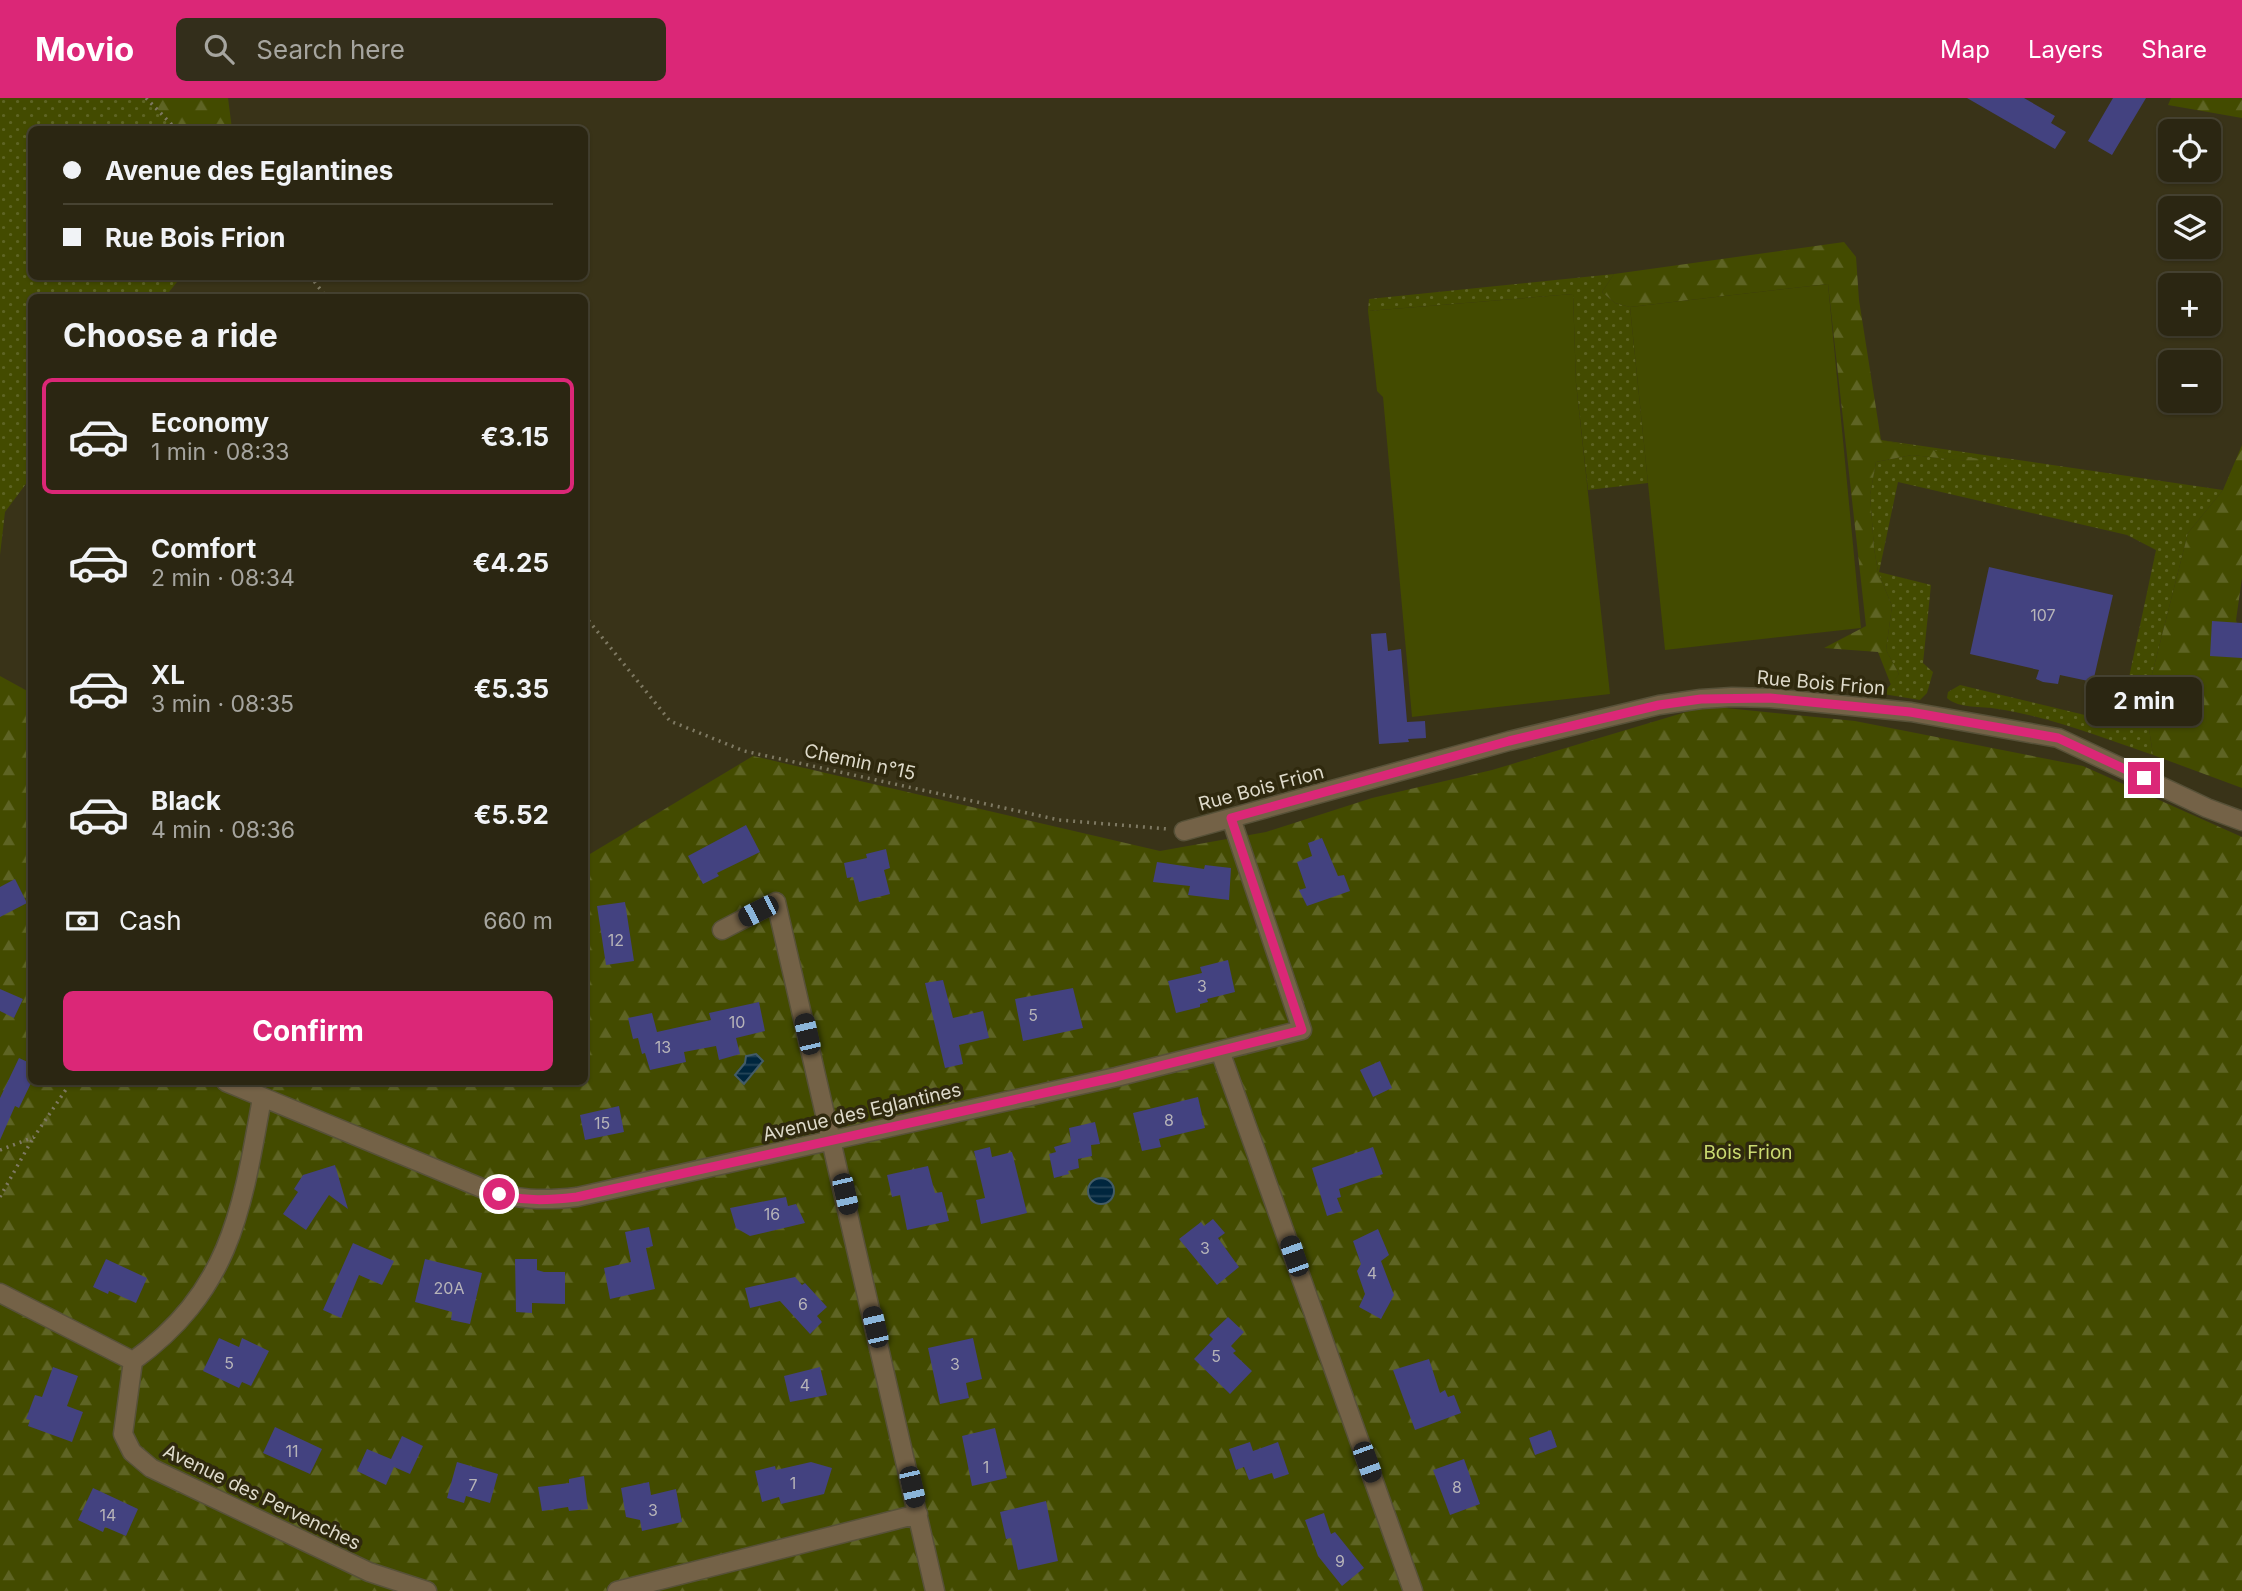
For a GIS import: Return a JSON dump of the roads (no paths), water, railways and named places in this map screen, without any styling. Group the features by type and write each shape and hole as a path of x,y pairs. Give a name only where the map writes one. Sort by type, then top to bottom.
{"street":[{"name":"Rue Bois Frion","path":"1184,831 1509,741 1659,705 1732,698 1770,698 1910,712 2058,738 2207,808 2242,821"},
{"name":"Avenue des Eglantines","path":"233,1085 484,1189 513,1198 544,1200 577,1197 1116,1077 1302,1030 1231,818"},
{"path":"722,930 776,902 936,1591"},
{"path":"1220,1051 1413,1591"},
{"path":"0,1293 133,1361 162,1340 188,1313 208,1285 222,1257 245,1192 262,1098"},
{"name":"Avenue des Pervenches","path":"133,1361 124,1434 132,1452 151,1468 369,1572 427,1591"},
{"path":"617,1591 918,1514"}],"water":[{"path":"756,1054 763,1061 744,1084 735,1075 745,1063 746,1056"},
{"path":"1101,1178 1110,1182 1114,1191 1110,1200 1101,1204 1092,1200 1088,1191 1092,1182"}],"park label":[{"name":"Bois Frion","path":"1748,1152"}]}
